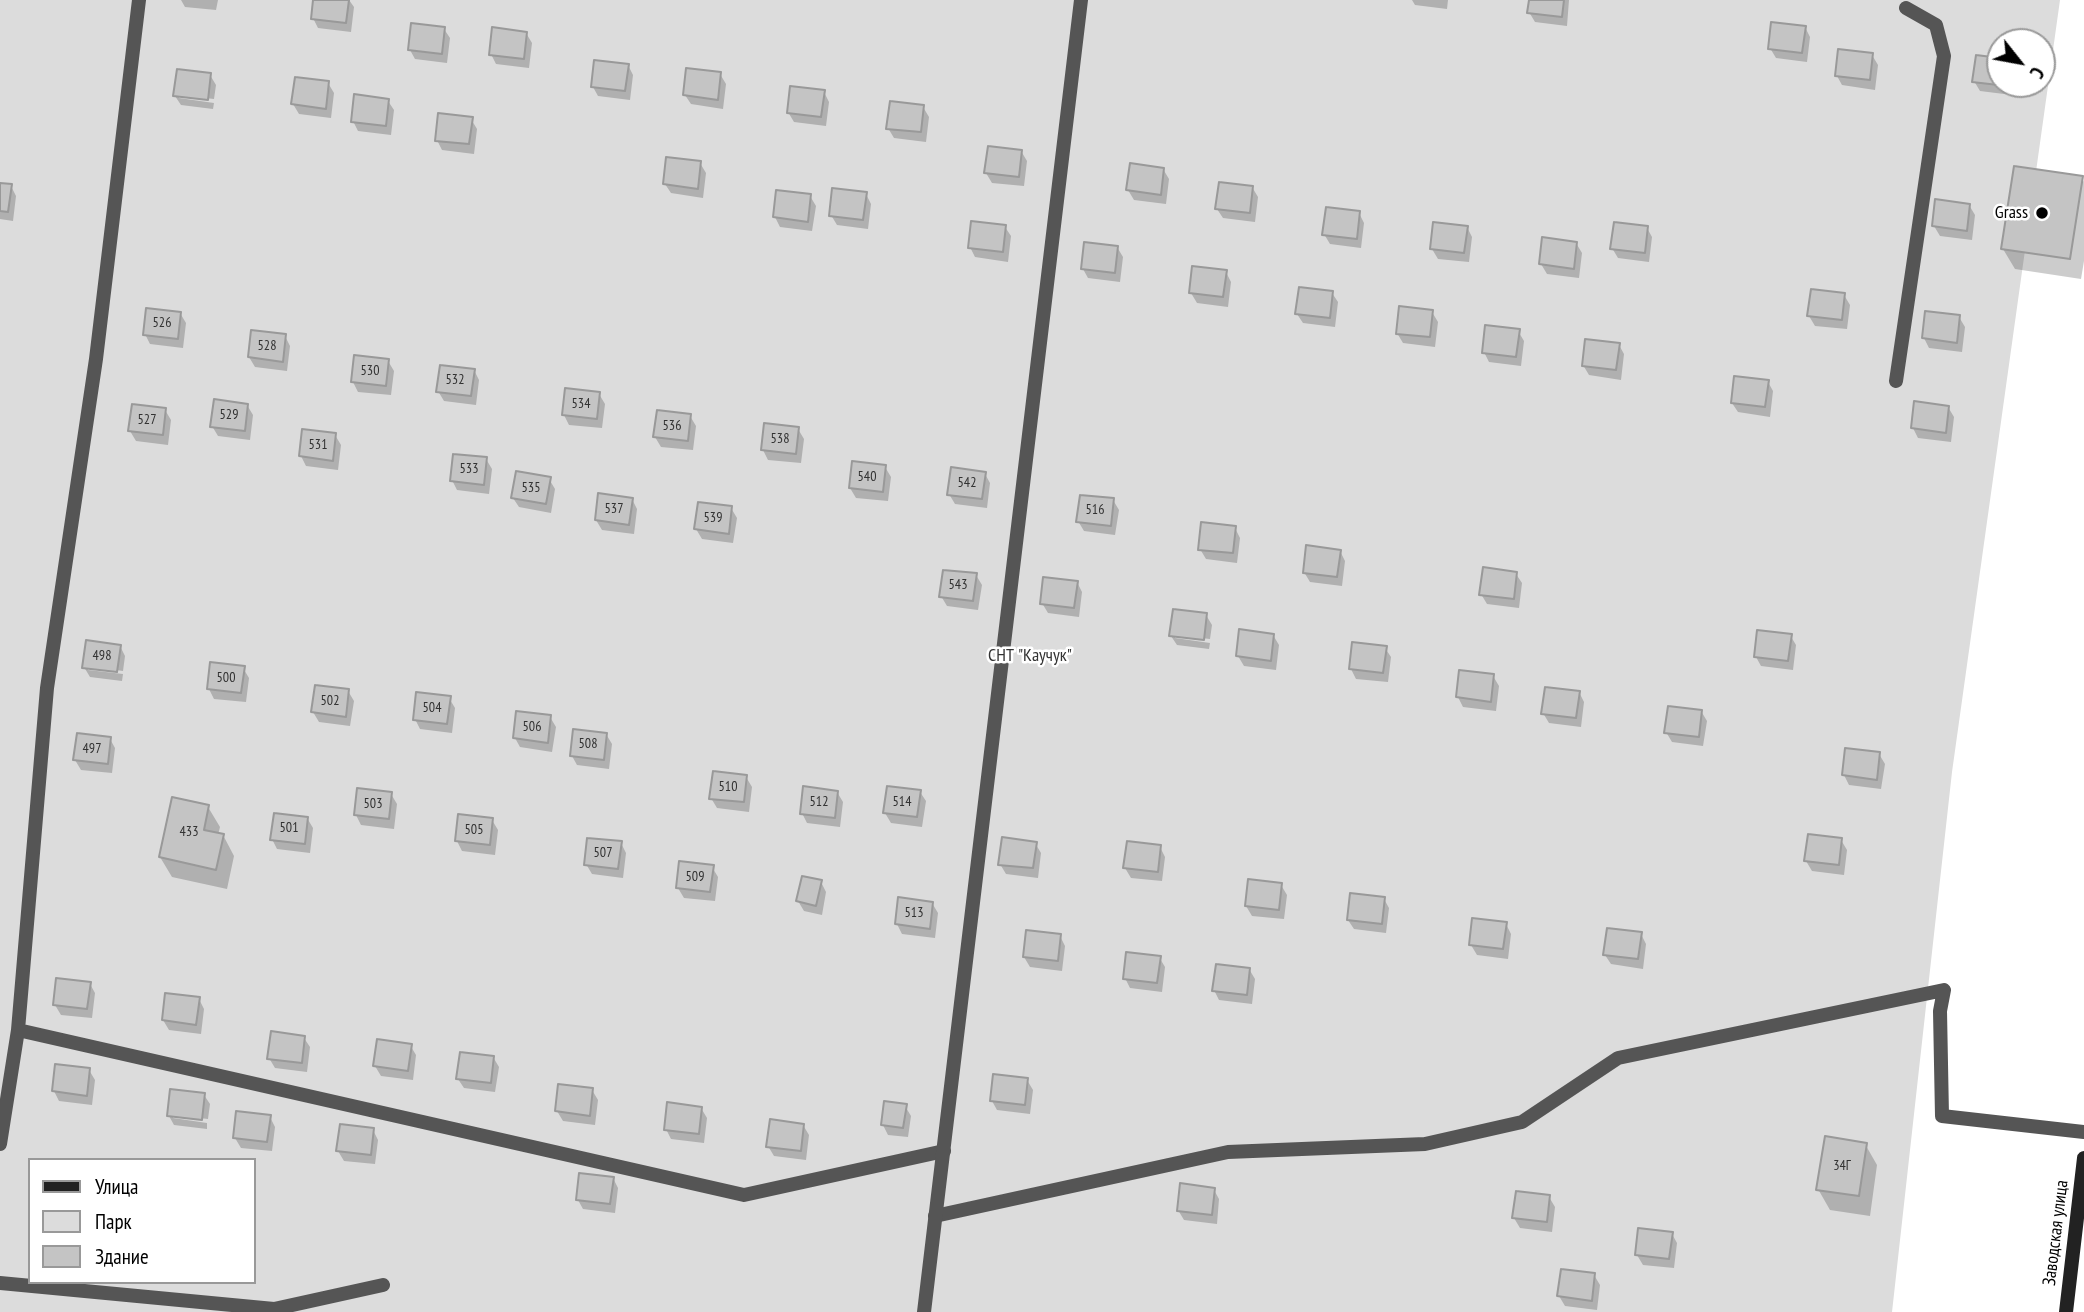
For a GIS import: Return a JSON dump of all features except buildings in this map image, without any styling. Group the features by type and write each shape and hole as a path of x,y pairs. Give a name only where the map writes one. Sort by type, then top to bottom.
{"main road":[{"name":"Заводская улица","path":"2066,1312 2084,1158"}],"street":[{"path":"0,1144 18,1030 47,688 96,359 139,0"},
{"path":"924,1312 1081,0"},
{"path":"1896,381 1944,57 1936,25 1906,8"},
{"path":"936,1216 1228,1152 1425,1144 1498,1128 1522,1122 1618,1058 1944,990 1940,1011 1942,1116 2084,1132"},
{"path":"18,1030 744,1195 944,1151"},
{"path":"0,1283 274,1309 383,1286"}],"green space":[{"name":"СНТ \"Каучук\"","path":"0,0 2060,0 2056,29 1986,28 1986,98 2046,98 1952,772 1892,1312 0,1312"}],"place":[{"name":"Grass","path":"2042,213"}]}
